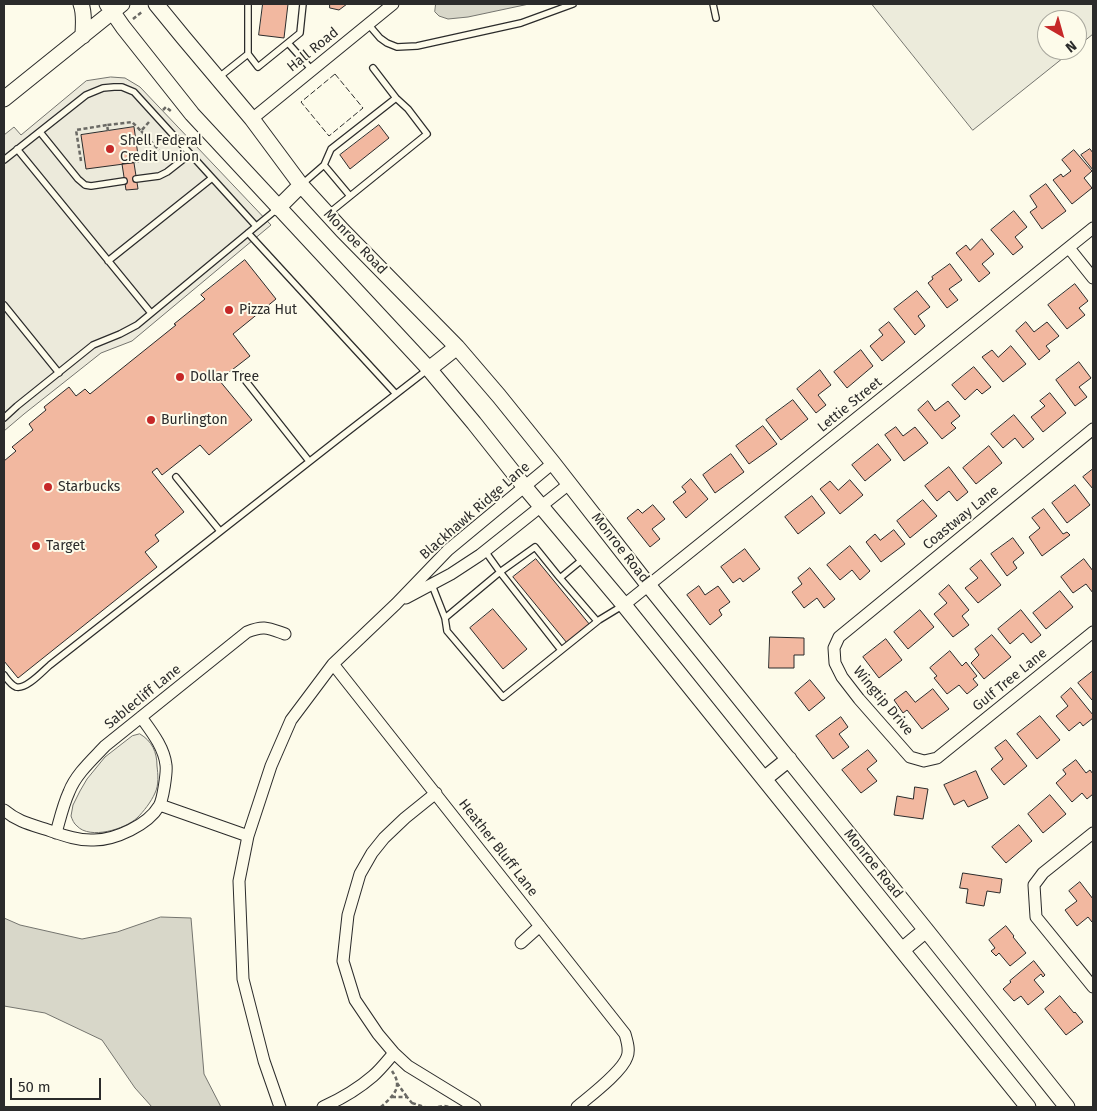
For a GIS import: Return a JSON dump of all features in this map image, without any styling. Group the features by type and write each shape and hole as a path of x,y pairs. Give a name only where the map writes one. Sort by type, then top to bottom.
{"main road":[{"path":"81,4 83,36"},
{"path":"4,99 83,36 114,6 123,27 192,114 429,369 474,423 541,507 624,605 1028,1107"},
{"name":"Monroe Road","path":"150,7 183,38 252,118 302,185 342,230 457,346 499,396 1067,1107"},
{"path":"278,208 302,185"},
{"path":"429,369 457,346"},
{"path":"764,778 789,759"},
{"path":"902,950 926,930"}],"street":[{"name":"Hall Road","path":"252,118 393,4"},
{"name":"Lettie Street","path":"624,605 1093,228"},
{"path":"1069,248 1093,278"},
{"name":"Coastway Lane","path":"848,630 1093,429"},
{"name":"Blackhawk Ridge Lane","path":"280,1107 264,1061 243,979 239,881 248,836 271,766 291,720 333,664 396,604 448,550 553,463"},
{"name":"Blackhawk Ridge Lane","path":"396,604 451,574 485,551 569,484"},
{"name":"Sablecliff Lane","path":"56,833 70,790 86,766 105,746 247,632 265,627 286,634"},
{"name":"Wingtip Drive","path":"848,630 839,637 834,648 835,663 842,677 859,699 910,757 924,760 937,758 946,751"},
{"name":"Gulf Tree Lane","path":"946,751 1093,632"},
{"name":"Heather Bluff Lane","path":"333,664 625,1034 628,1056 622,1068 578,1107"},
{"path":"4,810 19,821 72,837 93,840 115,837 134,829 160,805 166,765 161,748 141,717"},
{"path":"436,793 384,838 372,853 360,874 348,915 343,961 355,1000 378,1034 394,1053 408,1066 475,1107"},
{"path":"160,805 248,836"},
{"path":"1093,833 1043,874 1034,885 1036,917 1093,987"},
{"path":"521,943 540,926"},
{"path":"323,1107 336,1102 363,1084 394,1053"}],"lane":[{"path":"248,4 248,54 258,67 300,33 302,4"},
{"path":"368,24 387,43 397,47 417,46 521,23 573,4"},
{"path":"713,4 716,18"},
{"path":"288,42 312,70"},
{"path":"217,78 248,54"},
{"path":"328,214 427,134 373,68"},
{"path":"4,160 86,95 103,88 122,87 134,92 256,226"},
{"path":"302,185 324,165 331,149 396,98"},
{"path":"40,132 85,185 91,186 124,181"},
{"path":"17,150 151,314"},
{"path":"136,179 159,176 190,154"},
{"path":"324,165 350,196"},
{"path":"108,261 212,178"},
{"path":"4,418 93,345 134,327 151,314 278,208"},
{"path":"248,233 396,394"},
{"path":"4,305 59,373"},
{"path":"4,675 17,688 28,684 50,664 429,369"},
{"path":"241,375 310,461"},
{"path":"176,477 220,531"},
{"path":"445,618 500,572 535,547 597,621"},
{"path":"485,551 561,650"},
{"path":"560,578 584,557"},
{"path":"432,584 445,618 447,631 503,696 597,621 624,605"}],"path":[{"path":"132,20 150,7"},
{"path":"141,130 166,107 173,114"},
{"path":"81,161 76,130 107,125 132,122 159,150"},
{"path":"107,125 108,131"},
{"path":"392,1070 397,1083 413,1107"},
{"path":"381,1107 396,1090 397,1083"},
{"path":"392,1096 407,1097"},
{"path":"412,1103 425,1107"},
{"path":"438,1107 450,1107"}],"shaded area":[{"path":"436,4 529,4 468,17 448,19 439,16 435,12"},
{"path":"872,4 1093,4 1093,34 1087,39 1087,10 1037,10 1037,60 1060,60 973,130"},
{"path":"111,77 125,78 140,87 271,225 132,341 101,353 4,431 4,135 14,127 21,135 86,81"},
{"path":"140,734 151,744 156,756 158,783 151,800 137,818 124,826 99,833 83,830 75,824 71,816 73,805 87,779 105,757 132,736"},
{"path":"161,917 191,918 204,1074 221,1107 152,1107 135,1088 102,1040 45,1013 4,1006 4,918 20,925 82,939 117,932"}],"building":[{"path":"263,4 288,4 284,38 259,35"},
{"path":"330,4 347,4 339,10 330,8"},
{"path":"379,125 389,138 350,169 340,155"},
{"name":"Shell Federal Credit Union","path":"134,127 139,162 86,169 81,135"},
{"path":"1090,149 1093,153 1093,170 1081,155"},
{"path":"1074,150 1092,171 1084,178 1092,188 1072,204 1053,180 1061,174 1063,177 1071,171 1062,160"},
{"path":"134,163 138,189 126,190 122,164"},
{"path":"1046,184 1066,211 1042,229 1030,212 1037,207 1030,196"},
{"path":"1014,211 1027,227 1015,237 1023,247 1013,255 991,230"},
{"path":"982,239 994,254 982,264 990,273 979,282 956,253 966,245 970,250"},
{"path":"245,260 276,299 233,334 250,356 219,380 252,420 209,455 200,445 162,475 157,468 152,472 184,512 155,535 159,541 145,552 157,567 18,678 4,661 4,461 16,451 12,447 33,430 29,424 46,410 44,407 69,387 76,396 85,389 90,394 176,325 174,324 205,299 201,295"},
{"path":"950,264 962,280 949,289 958,300 947,308 928,283 933,279 932,277"},
{"path":"1075,284 1088,301 1079,308 1085,315 1067,329 1048,305"},
{"path":"917,291 930,307 918,316 925,326 915,335 894,309"},
{"path":"889,322 905,342 882,361 870,346 883,335 879,330"},
{"path":"1026,322 1034,332 1047,322 1059,336 1046,346 1050,351 1039,360 1016,331"},
{"path":"1011,346 1026,364 1003,382 982,357 992,350 998,357"},
{"path":"861,350 873,366 847,388 834,372"},
{"path":"1079,362 1091,378 1079,387 1087,397 1075,406 1056,380"},
{"path":"974,367 991,387 982,394 977,389 965,400 952,385"},
{"path":"820,370 831,385 818,395 826,405 816,413 797,389"},
{"path":"1050,393 1066,413 1043,432 1031,417 1045,406 1040,401"},
{"path":"793,400 808,419 781,440 766,420"},
{"path":"928,401 935,411 948,401 960,416 951,423 956,428 942,439 918,410"},
{"path":"1014,415 1034,439 1023,448 1015,438 1003,448 991,434"},
{"path":"763,426 777,444 749,464 736,446"},
{"path":"896,427 903,436 915,427 928,443 904,461 885,435"},
{"path":"878,444 891,460 865,481 852,465"},
{"path":"989,446 1002,463 976,484 963,468"},
{"path":"731,454 744,472 715,493 703,475"},
{"path":"949,467 968,492 957,501 949,491 937,501 925,486"},
{"path":"1093,469 1093,489 1083,477"},
{"path":"691,479 708,499 686,518 673,502 686,492 682,487"},
{"path":"850,480 863,495 840,514 820,489 830,481 838,490"},
{"path":"1075,485 1090,505 1067,523 1052,503"},
{"path":"812,496 825,513 798,534 785,517"},
{"path":"923,500 937,516 910,538 897,521"},
{"path":"653,505 665,519 652,529 660,539 650,547 627,518 638,509 642,513"},
{"path":"1044,509 1063,534 1067,532 1070,535 1042,556 1029,537 1040,528 1032,518"},
{"path":"894,530 905,544 881,562 866,542 875,534 880,540"},
{"path":"1013,538 1024,553 1013,562 1017,568 1007,576 991,554"},
{"path":"850,546 870,571 860,580 852,570 840,580 827,565"},
{"path":"745,549 760,569 743,582 740,578 733,583 721,567"},
{"path":"536,559 590,625 567,643 513,577"},
{"path":"1084,559 1093,571 1093,593 1086,584 1073,593 1061,577"},
{"path":"981,560 1001,585 978,603 965,588 978,578 970,569"},
{"path":"810,568 835,599 824,608 817,598 804,608 792,592 802,584 798,578"},
{"path":"949,585 969,610 962,616 969,625 953,637 934,614 947,603 939,594"},
{"path":"699,586 705,595 718,586 730,602 719,610 722,615 710,625 687,595"},
{"path":"1060,591 1073,607 1046,629 1033,613"},
{"path":"493,609 527,649 503,669 470,628"},
{"path":"920,610 934,627 908,649 894,632"},
{"path":"1021,610 1041,635 1031,643 1023,633 1010,644 998,629"},
{"path":"992,635 1011,657 984,679 971,663 979,655 975,649"},
{"path":"770,637 804,638 804,655 794,655 794,668 769,668"},
{"path":"886,639 902,660 879,678 863,657"},
{"path":"950,651 962,666 966,662 977,676 973,679 978,685 967,694 959,685 947,694 934,678 937,676 930,668"},
{"path":"1093,671 1093,699 1092,700 1078,683"},
{"path":"810,680 825,698 809,711 795,693"},
{"path":"1071,688 1093,715 1093,718 1083,726 1080,722 1069,731 1056,716 1068,706 1061,697"},
{"path":"933,689 949,709 922,729 907,710 903,713 894,700 906,691 915,702"},
{"path":"1040,716 1060,740 1037,759 1017,734"},
{"path":"841,717 848,727 839,734 849,747 833,759 816,736"},
{"path":"1006,740 1027,766 1004,785 991,769 1003,759 995,748"},
{"path":"868,750 877,761 867,769 877,781 861,793 842,770"},
{"path":"1076,760 1086,773 1090,770 1093,774 1093,794 1087,799 1082,793 1072,802 1056,783 1066,774 1063,770"},
{"path":"976,771 988,798 968,807 964,800 954,805 944,785"},
{"path":"915,787 928,789 923,819 894,815 897,796 913,799"},
{"path":"1050,795 1066,814 1043,833 1028,814"},
{"path":"1019,825 1032,841 1006,863 992,847"},
{"path":"963,873 1002,879 1000,893 987,891 984,906 966,903 968,889 960,888"},
{"path":"1080,882 1093,899 1093,920 1092,922 1088,917 1077,926 1065,910 1077,901 1069,891"},
{"path":"1006,926 1026,953 1010,966 999,953 996,956 991,951 995,948 989,940"},
{"path":"1034,961 1045,975 1043,977 1041,974 1034,980 1044,992 1028,1005 1021,996 1014,1001 1003,989"},
{"path":"1060,996 1083,1022 1066,1035 1045,1009"}],"fence":[{"path":"335,74 363,108 329,136 301,102 335,74"}],"place":[{"name":"Shell Federal Credit Union","path":"110,149"},
{"name":"Pizza Hut","path":"229,310"},
{"name":"Dollar Tree","path":"180,377"},
{"name":"Burlington","path":"151,420"},
{"name":"Starbucks","path":"48,487"},
{"name":"Target","path":"36,546"}]}
